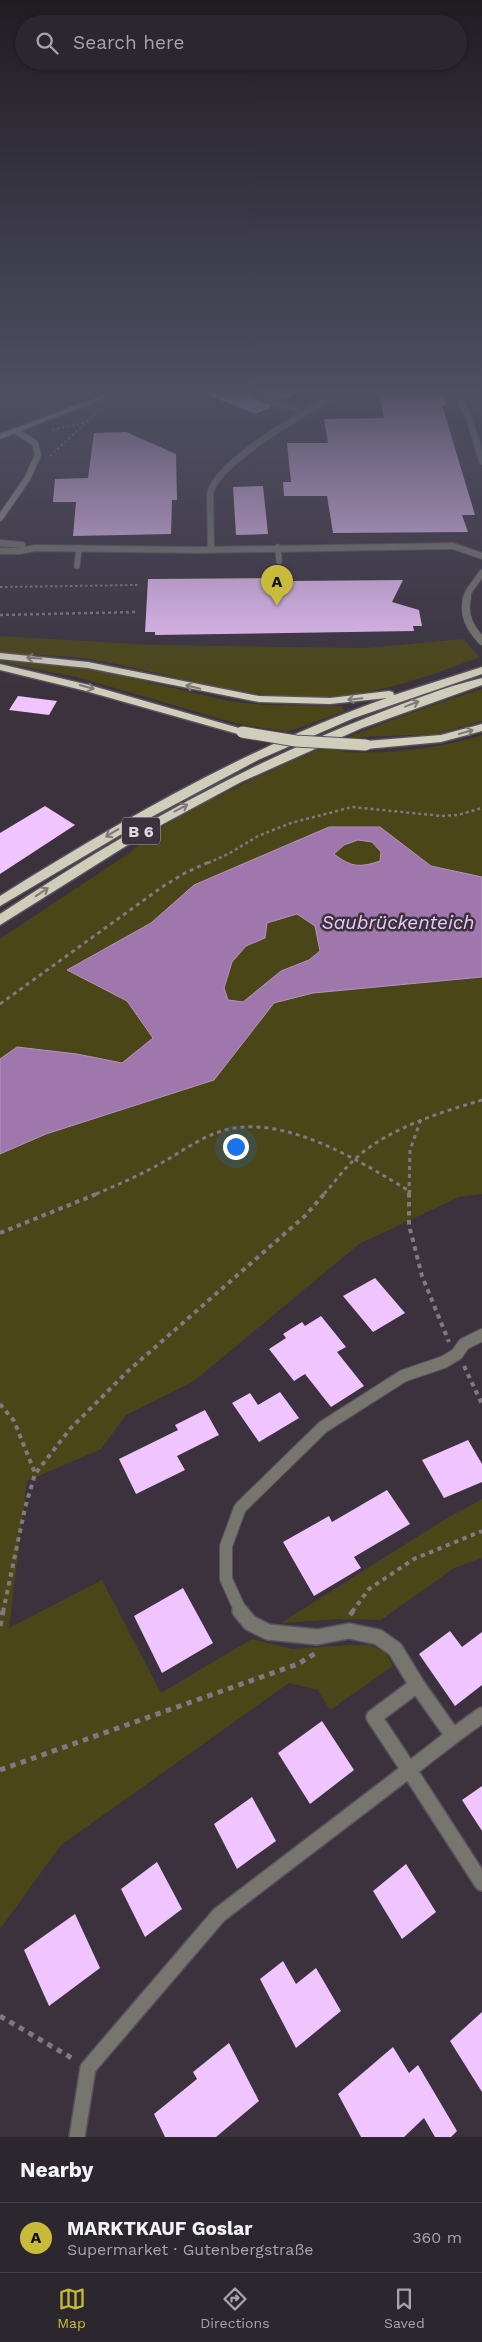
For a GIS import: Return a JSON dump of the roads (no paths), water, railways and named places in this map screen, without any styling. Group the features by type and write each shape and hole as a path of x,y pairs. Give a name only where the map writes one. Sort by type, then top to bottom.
{"highway":[{"path":"0,656 88,664 212,691 259,699 330,701 420,689"},
{"path":"0,667 85,686 242,732 296,741 366,745 441,738 482,727"},
{"name":"B 6","path":"0,902 147,812 224,772 305,734 420,689 482,670"},
{"name":"B 6","path":"0,920 87,863 235,780 334,735 416,702 482,681"}],"main road":[{"path":"0,518 20,489"}],"street":[{"path":"211,489 211,548"},
{"path":"0,543 35,548 163,548 170,550 453,546 481,555"},
{"path":"0,551 20,551 35,548"},
{"path":"482,573 470,588 465,606 468,625 482,641"},
{"path":"452,1736 395,1649 378,1637 349,1631 317,1636 294,1636 268,1632 250,1623 238,1608 226,1579 226,1546 240,1508 323,1428 403,1376 444,1362 457,1354 464,1344 482,1335"},
{"path":"417,1685 374,1717 482,1884"},
{"path":"77,2137 88,2068 219,1915 482,1714"}],"lane":[{"path":"278,547 279,561"},
{"path":"77,566 79,548"}],"water":[{"name":"Saubrückenteich","path":"329,827 380,827 431,866 482,877 482,977 313,993 274,1003 214,1080 46,1134 0,1154 0,1059 17,1047 77,1054 122,1063 153,1038 127,1001 67,970 151,923 194,885","holes":["358,840 372,842 381,852 380,861 366,865 356,865 345,862 334,854 344,845","297,914 315,926 320,951 309,960 281,971 243,1002 228,1000 224,988 232,962 246,946 265,938 267,923"]}],"place":[{"name":"MARKTKAUF Goslar","path":"277,606"}]}
